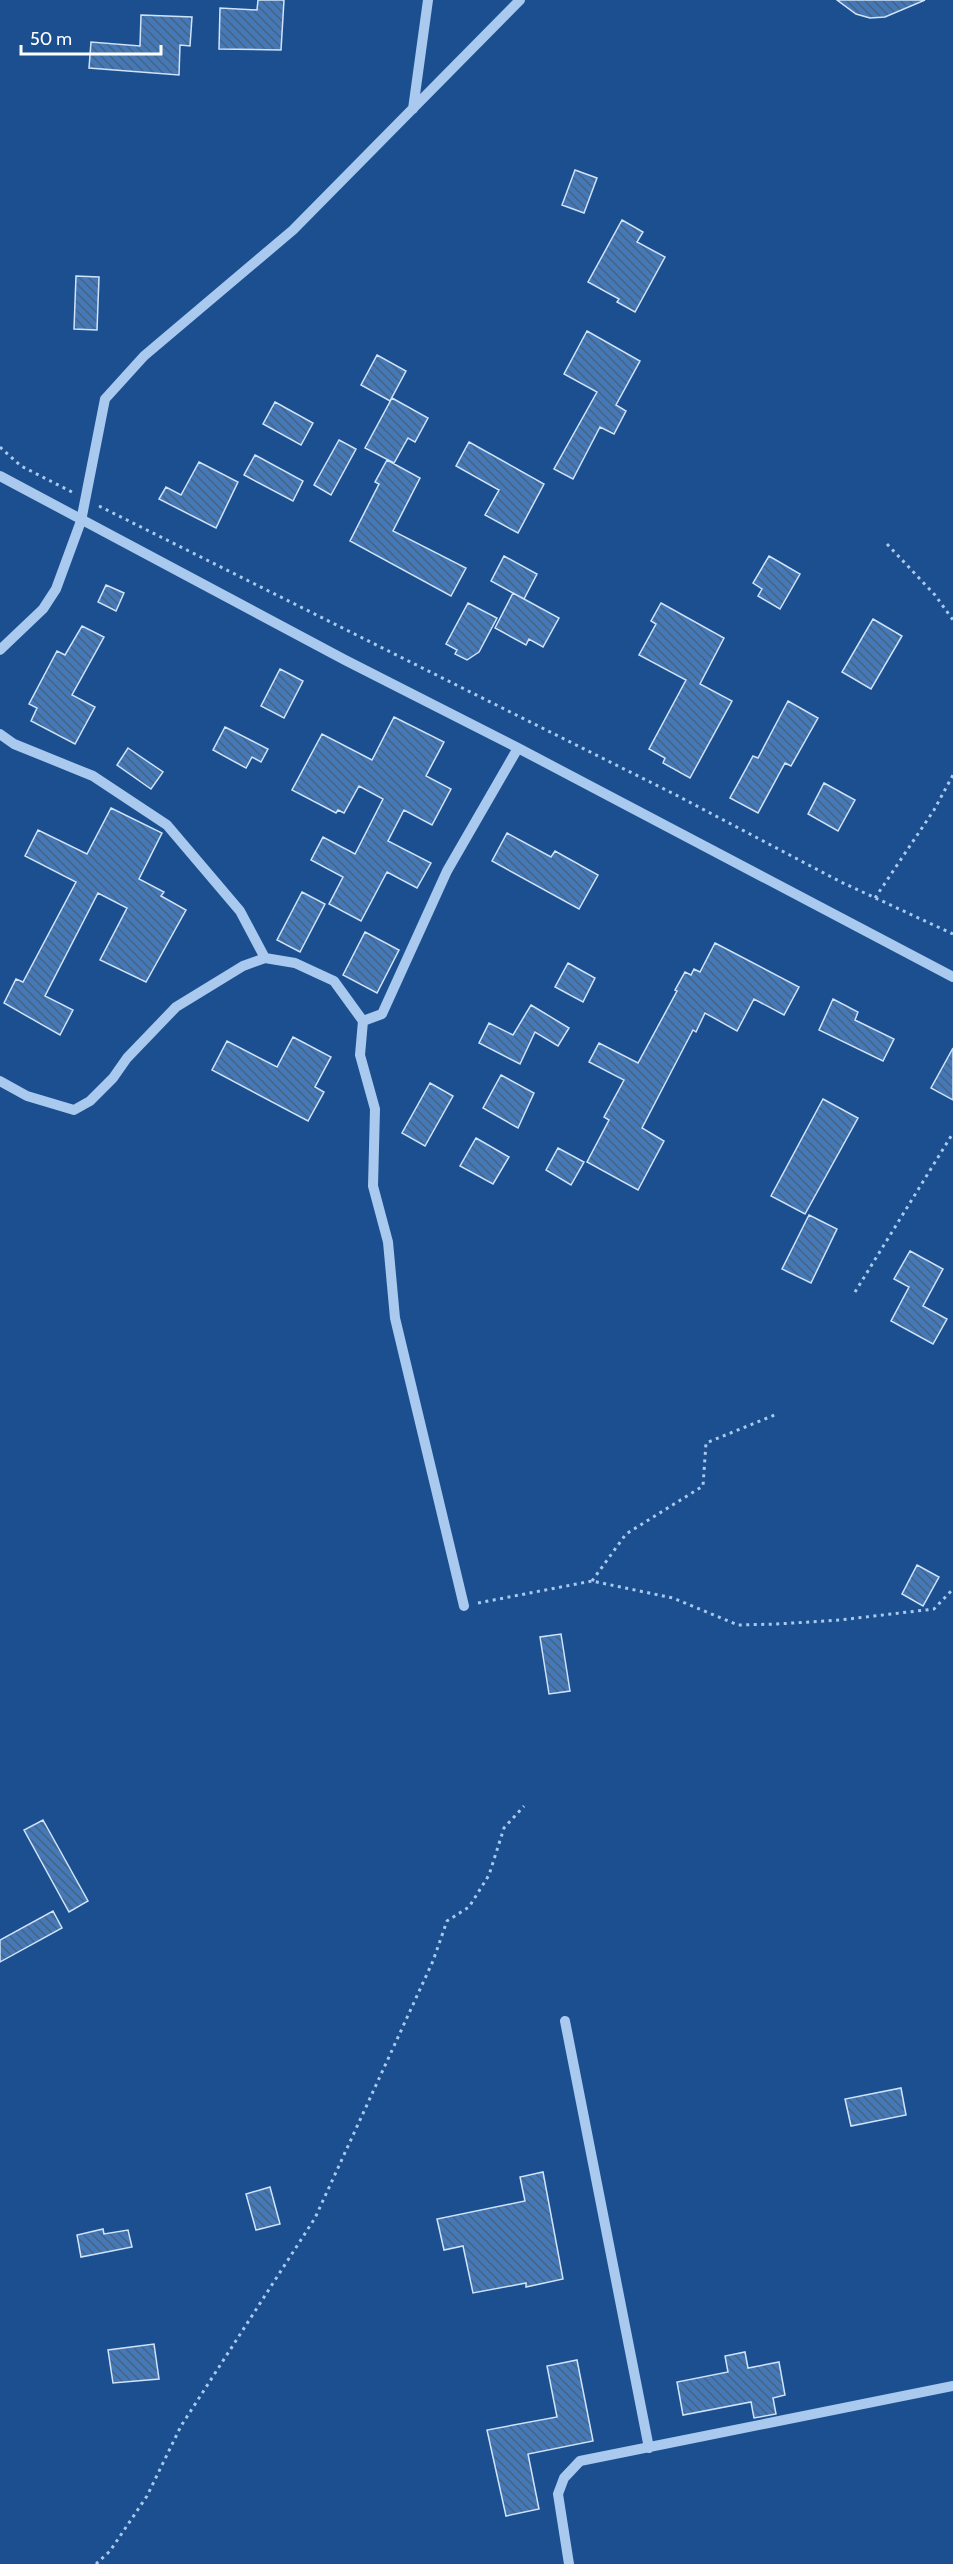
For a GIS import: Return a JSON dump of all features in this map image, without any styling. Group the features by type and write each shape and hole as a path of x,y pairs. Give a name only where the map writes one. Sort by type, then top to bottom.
{"street":[{"path":"413,109 428,0"},
{"path":"0,650 44,609 56,589 81,520 105,399 144,356 293,230 520,0"},
{"path":"0,476 345,660 518,748 953,977"},
{"path":"0,490 10,482"},
{"path":"0,734 14,744 93,776 167,825 240,911 265,958"},
{"path":"363,1021 382,1014 447,870 518,748"},
{"path":"0,1081 27,1096 74,1110 90,1101 113,1078 127,1058 176,1007 243,966 265,958 295,963 334,981 363,1021 360,1055 375,1109 373,1186 388,1242 395,1318 464,1606"},
{"path":"565,2021 649,2448"},
{"path":"569,2564 558,2494 564,2478 580,2461 953,2386"}],"path":[{"path":"0,447 21,466 85,499 674,794 875,898 953,934"},
{"path":"886,544 935,595 953,620"},
{"path":"875,898 934,810 953,775"},
{"path":"855,1292 953,1133"},
{"path":"592,1581 626,1534 703,1486 706,1443 777,1414"},
{"path":"464,1606 592,1581 673,1598 738,1625 840,1620 934,1609 953,1589"},
{"path":"96,2564 110,2551 147,2496 182,2426 315,2218 398,2041 433,1961 447,1921 469,1907 489,1875 504,1828 524,1806"}],"building":[{"path":"258,0 284,0 281,50 219,49 220,8 257,10"},
{"path":"837,0 925,0 885,17 870,18 856,14"},
{"path":"141,15 192,17 190,46 180,45 179,75 89,68 91,42 140,46"},
{"path":"575,170 597,178 584,213 562,205"},
{"path":"622,220 643,232 637,242 665,257 635,312 617,302 619,299 588,282"},
{"path":"76,276 99,277 97,330 74,329"},
{"path":"587,331 640,361 616,405 626,411 614,434 600,427 573,479 554,469 597,392 564,374"},
{"path":"377,355 406,371 390,401 361,385"},
{"path":"392,398 428,418 415,442 408,438 394,463 365,448"},
{"path":"275,402 313,423 301,445 263,424"},
{"path":"339,440 356,449 331,495 314,485"},
{"path":"469,442 544,484 518,533 485,515 499,490 456,466"},
{"path":"255,455 303,481 293,501 244,475"},
{"path":"387,460 420,478 393,531 466,568 451,596 350,541 379,484 375,482"},
{"path":"199,462 238,482 216,528 159,499 166,487 181,495"},
{"path":"504,556 537,574 524,599 491,581"},
{"path":"769,556 800,574 780,609 758,596 762,589 753,583"},
{"path":"106,585 124,593 116,611 98,602"},
{"path":"513,593 559,618 543,647 529,639 526,645 495,628"},
{"path":"468,603 497,618 479,652 467,660 455,654 457,650 446,644"},
{"path":"661,603 724,638 700,684 732,701 690,778 663,763 665,758 649,749 686,680 639,655 656,624 651,621"},
{"path":"873,619 902,636 871,689 842,672"},
{"path":"82,626 104,637 72,695 95,707 75,744 31,721 37,708 29,704 57,651 65,655"},
{"path":"280,669 303,681 284,718 261,706"},
{"path":"788,701 818,718 791,766 785,763 758,813 730,798 753,756 758,758"},
{"path":"394,717 444,742 426,776 451,789 432,825 404,810 388,841 431,863 417,888 387,872 361,921 329,904 343,877 311,860 323,837 355,854 383,799 359,786 344,813 338,810 336,813 292,790 322,734 372,760"},
{"path":"225,727 268,749 261,762 252,757 246,768 213,750"},
{"path":"128,748 163,772 151,789 117,765"},
{"path":"824,783 855,800 838,831 808,814"},
{"path":"111,808 162,833 139,879 164,892 161,896 186,910 146,982 100,960 127,908 98,893 45,996 73,1010 60,1035 4,1003 16,979 23,982 76,882 25,856 38,830 87,854"},
{"path":"507,833 551,857 555,851 598,875 579,909 492,861"},
{"path":"302,892 325,904 300,952 277,940"},
{"path":"365,932 399,950 377,993 343,975"},
{"path":"715,943 799,987 784,1015 754,999 737,1031 705,1013 696,1032 693,1030 642,1128 664,1141 638,1190 587,1162 609,1120 604,1117 624,1080 589,1062 599,1043 638,1063 685,972 691,975 694,969 700,972"},
{"path":"568,963 595,978 583,1002 555,987"},
{"path":"833,999 858,1012 855,1020 894,1039 883,1061 819,1030"},
{"path":"531,1005 569,1028 558,1046 535,1032 520,1064 479,1043 489,1023 513,1035"},
{"path":"293,1037 331,1057 315,1087 324,1092 308,1121 212,1070 227,1041 277,1067"},
{"path":"953,1048 953,1100 931,1088"},
{"path":"501,1075 534,1093 518,1128 483,1108"},
{"path":"430,1083 453,1096 425,1146 402,1133"},
{"path":"823,1099 858,1118 805,1214 771,1196"},
{"path":"476,1138 509,1157 493,1184 460,1166"},
{"path":"558,1148 584,1162 571,1185 546,1170"},
{"path":"809,1215 837,1229 811,1283 782,1269"},
{"path":"910,1251 943,1269 923,1306 947,1319 933,1344 891,1321 909,1287 894,1279"},
{"path":"917,1565 939,1577 923,1606 902,1594"},
{"path":"561,1634 570,1691 549,1694 540,1637"},
{"path":"43,1820 88,1901 69,1912 24,1830"},
{"path":"53,1911 62,1928 0,1962 0,1940"},
{"path":"901,2088 906,2115 851,2126 845,2099"},
{"path":"543,2172 563,2279 526,2287 526,2283 473,2293 463,2246 444,2250 437,2219 525,2201 520,2177"},
{"path":"270,2187 280,2224 256,2230 246,2194"},
{"path":"103,2229 104,2234 128,2230 132,2247 81,2257 77,2235"},
{"path":"154,2344 159,2379 113,2383 108,2350"},
{"path":"745,2352 748,2368 779,2362 785,2395 773,2398 776,2414 754,2418 751,2402 683,2415 677,2382 728,2372 725,2356"},
{"path":"577,2360 593,2441 528,2454 539,2509 506,2516 487,2430 557,2417 547,2366"}]}
